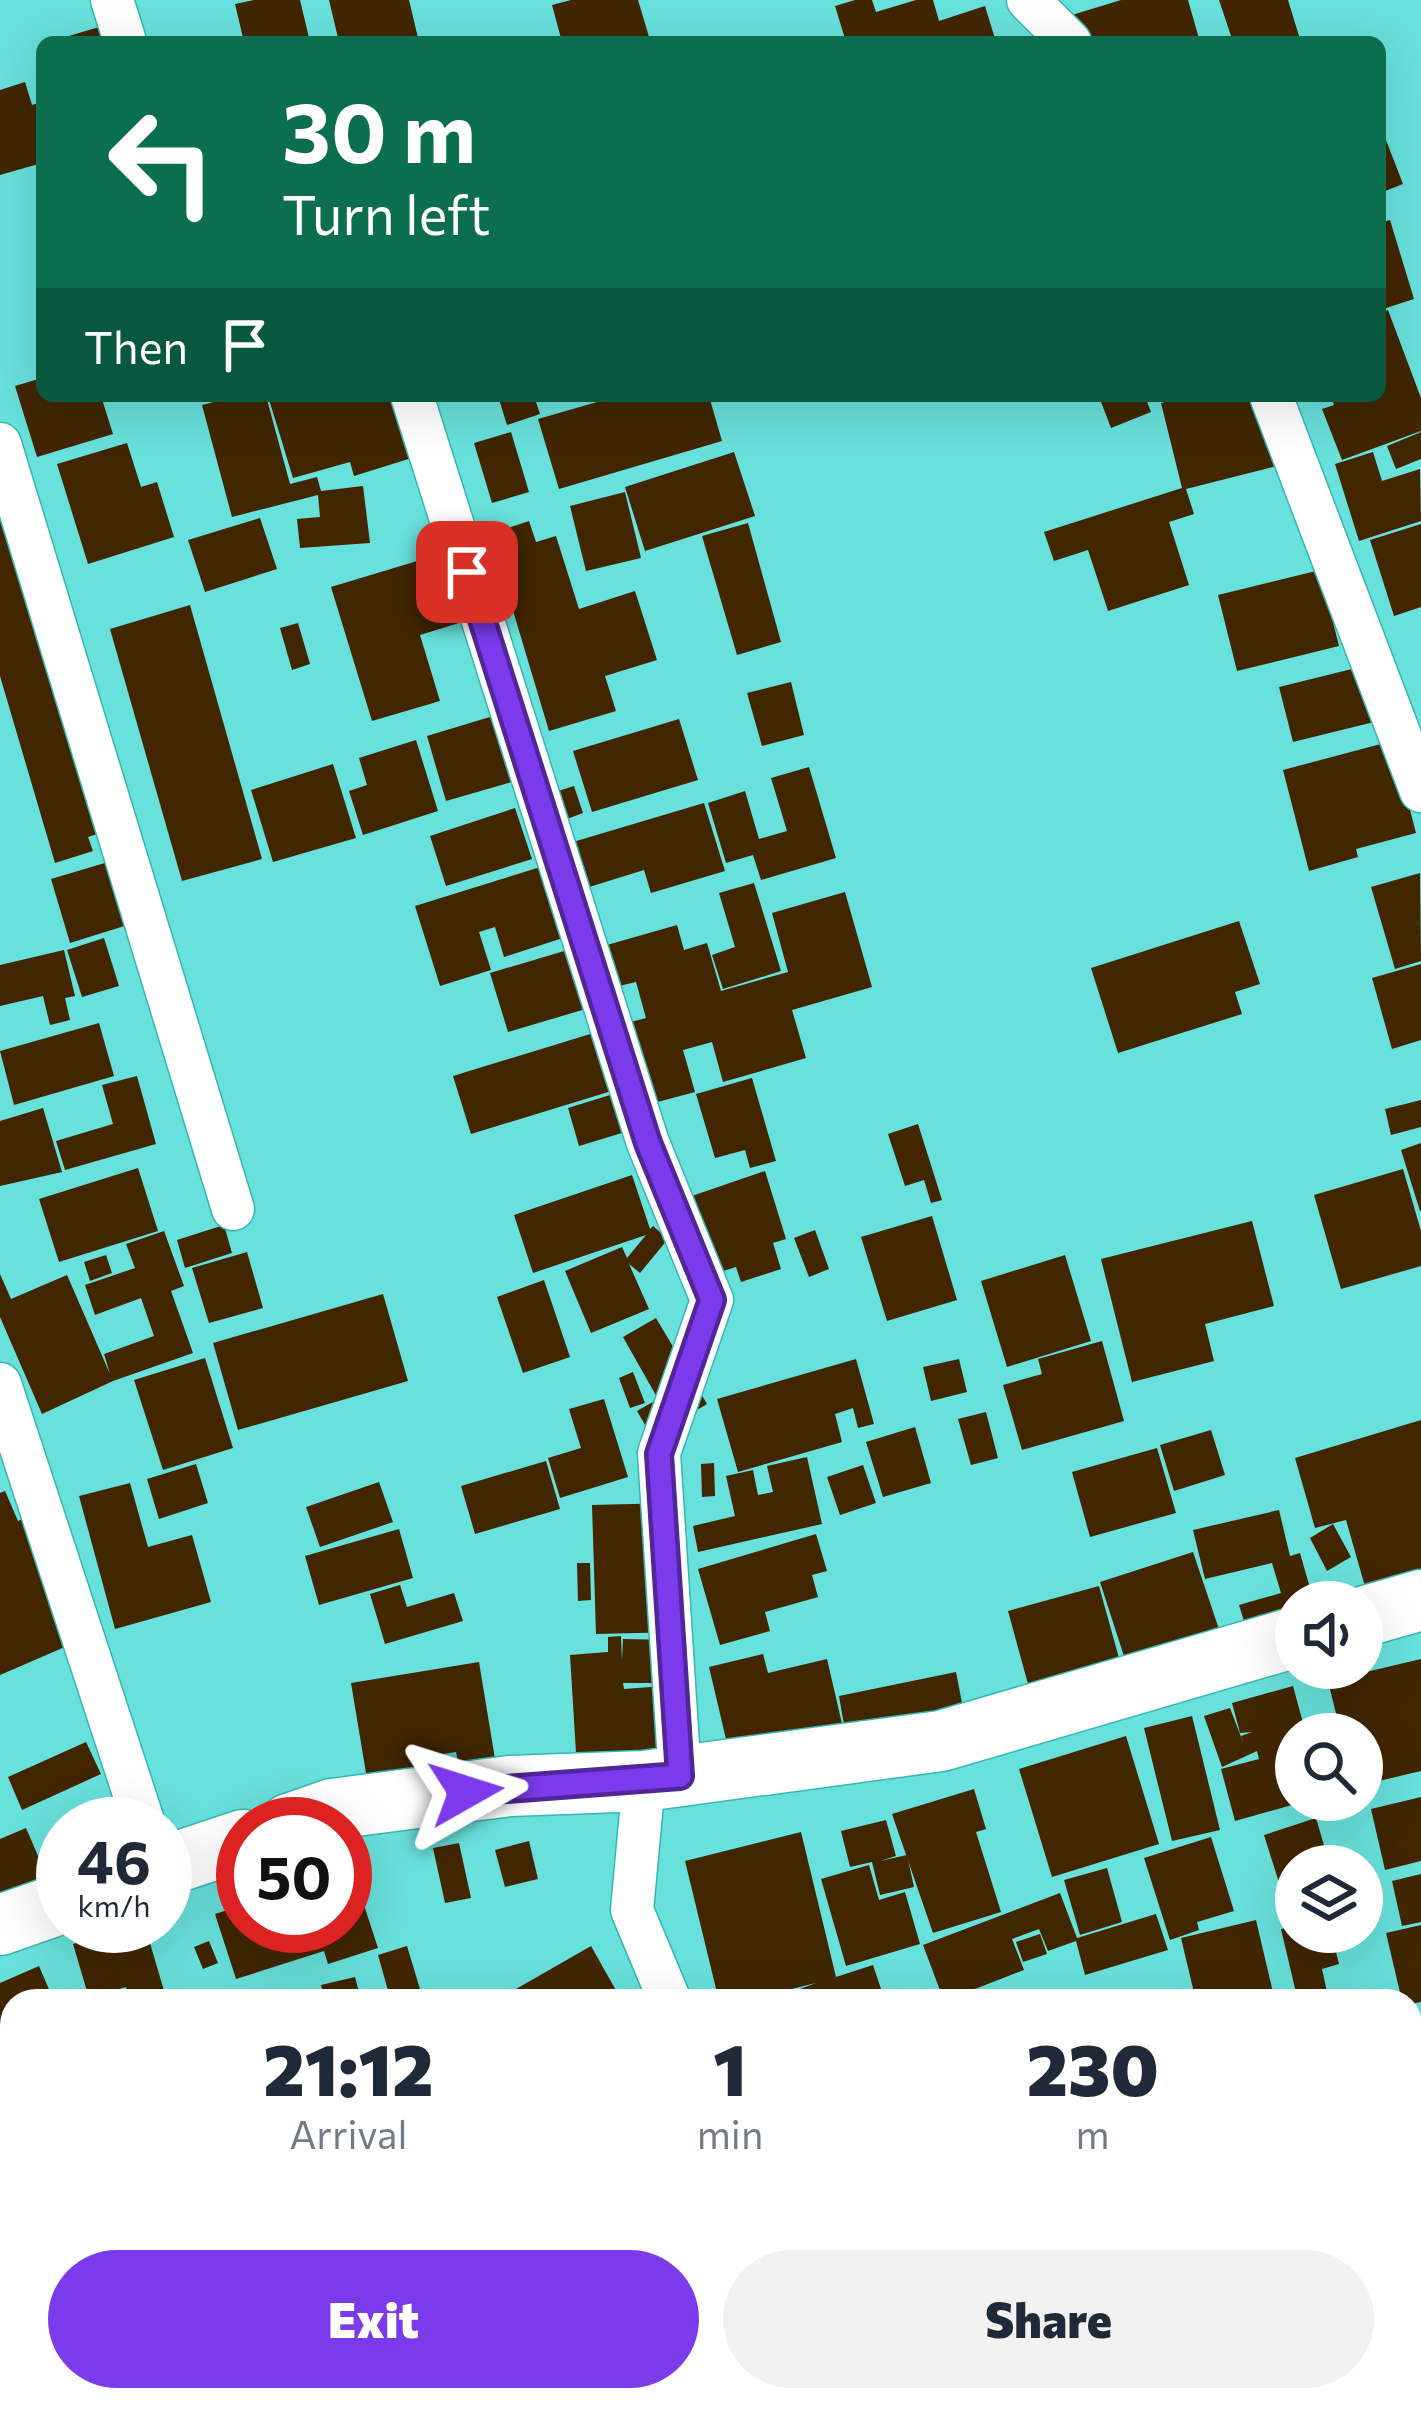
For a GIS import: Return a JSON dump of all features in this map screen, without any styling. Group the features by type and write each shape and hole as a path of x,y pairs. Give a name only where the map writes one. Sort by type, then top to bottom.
{"main road":[{"path":"1383,1612 1421,1600"},
{"path":"372,1804 510,1786 662,1779 941,1741 1275,1643"},
{"path":"0,1925 36,1912"}],"street":[{"path":"1028,0 1064,36"},
{"path":"414,402 648,1143 712,1300 659,1454 662,1779 632,1910 665,1989"},
{"path":"1273,402 1421,791"},
{"path":"0,444 233,1209"},
{"path":"0,1384 135,1797"}],"building":[{"path":"300,0 309,36 243,36 235,4"},
{"path":"329,0 409,0 418,36 338,36"},
{"path":"571,0 638,0 649,36 560,36 552,5"},
{"path":"872,0 876,12 933,0 939,21 985,6 994,36 844,36 835,6"},
{"path":"1121,0 1188,0 1198,36 1079,36 1072,15"},
{"path":"1219,0 1288,0 1299,36 1231,36"},
{"path":"99,27 101,36 69,36"},
{"path":"25,82 32,105 36,104 36,165 0,175 0,90"},
{"path":"1386,140 1403,184 1386,191"},
{"path":"1390,220 1414,299 1386,308 1386,221"},
{"path":"1386,311 1421,398 1421,431 1342,460 1322,409 1333,402 1386,402"},
{"path":"36,380 36,402 103,402 113,434 37,457 15,386"},
{"path":"268,402 290,484 317,477 321,491 363,486 370,543 300,548 297,519 320,517 318,495 232,517 202,405"},
{"path":"270,402 402,402 418,456 354,476 350,462 293,478"},
{"path":"500,402 536,402 540,414 507,425"},
{"path":"597,402 711,402 722,441 559,489 538,419"},
{"path":"1101,402 1147,402 1151,412 1111,428"},
{"path":"1265,402 1281,465 1186,489 1194,514 1169,522 1189,585 1108,611 1088,550 1054,561 1044,532 1182,488 1161,403"},
{"path":"511,432 529,492 492,503 474,443"},
{"path":"1421,432 1421,459 1396,469 1387,446"},
{"path":"127,443 141,487 157,482 174,537 88,564 57,464"},
{"path":"734,452 755,516 645,551 625,487"},
{"path":"1373,452 1382,481 1420,469 1421,521 1359,541 1335,464"},
{"path":"0,469 131,823 88,837 93,851 55,863 0,676"},
{"path":"625,492 641,558 586,571 570,506"},
{"path":"260,518 277,569 205,592 188,540"},
{"path":"529,521 536,542 556,536 579,609 635,591 657,660 605,676 616,711 549,731 490,534"},
{"path":"748,523 781,642 737,655 702,536"},
{"path":"1421,524 1421,607 1394,616 1370,540"},
{"path":"467,546 488,614 420,635 440,701 372,721 331,587"},
{"path":"1320,570 1339,646 1237,671 1218,595"},
{"path":"190,605 262,859 182,881 110,629"},
{"path":"298,623 310,664 292,670 280,628"},
{"path":"1360,667 1374,722 1293,742 1279,687"},
{"path":"791,682 804,735 762,746 747,693"},
{"path":"503,713 522,779 446,801 427,736"},
{"path":"679,719 698,780 592,812 573,751"},
{"path":"416,740 438,811 363,835 349,791 367,785 359,758"},
{"path":"1392,741 1416,833 1356,849 1358,857 1309,871 1283,770"},
{"path":"333,764 356,838 273,862 251,790"},
{"path":"809,767 836,858 761,880 753,855 726,863 708,803 745,791 759,839 787,831 771,778"},
{"path":"574,786 583,813 567,819 558,791"},
{"path":"704,803 725,871 651,893 644,870 586,888 573,842"},
{"path":"515,808 532,859 446,886 430,836"},
{"path":"135,854 153,917 70,943 51,879"},
{"path":"547,865 569,936 504,957 495,927 479,932 491,970 440,986 415,906"},
{"path":"1420,873 1421,961 1395,969 1371,887"},
{"path":"754,883 781,971 723,989 712,955 735,947 719,893"},
{"path":"845,892 872,987 792,1010 806,1058 723,1082 712,1042 683,1050 695,1092 650,1104 627,1023 646,1018 636,982 619,986 607,945 677,925 684,950 707,943 721,991 788,972 772,913"},
{"path":"1239,921 1260,984 1235,992 1242,1014 1118,1053 1091,968"},
{"path":"104,938 119,986 82,997 67,950"},
{"path":"571,949 589,1008 508,1032 490,973"},
{"path":"64,950 75,996 65,998 70,1020 50,1025 43,996 0,1006 0,965"},
{"path":"1421,964 1421,1040 1392,1049 1372,978"},
{"path":"99,1023 114,1076 14,1105 0,1051"},
{"path":"600,1031 618,1089 471,1134 453,1076"},
{"path":"137,1076 156,1144 65,1170 56,1141 113,1124 102,1085"},
{"path":"752,1078 776,1161 750,1168 745,1150 715,1158 696,1094"},
{"path":"623,1091 635,1129 579,1146 568,1108"},
{"path":"1421,1100 1421,1127 1391,1135 1385,1109"},
{"path":"43,1108 62,1172 0,1186 0,1121"},
{"path":"918,1124 942,1200 931,1203 924,1180 905,1186 888,1134"},
{"path":"1421,1143 1421,1211 1420,1211 1401,1150"},
{"path":"138,1168 158,1231 59,1262 39,1199"},
{"path":"1403,1169 1421,1231 1421,1266 1341,1289 1314,1195"},
{"path":"765,1171 786,1239 773,1243 781,1269 741,1282 736,1267 711,1275 686,1198"},
{"path":"632,1175 650,1229 653,1226 668,1239 640,1273 629,1264 649,1309 591,1333 565,1271 622,1247 627,1258 646,1235 533,1273 514,1215"},
{"path":"932,1216 957,1300 887,1321 861,1237"},
{"path":"1252,1221 1274,1306 1205,1324 1214,1361 1132,1382 1101,1259"},
{"path":"224,1225 232,1253 185,1268 177,1240"},
{"path":"815,1230 829,1269 809,1277 794,1238"},
{"path":"164,1231 184,1286 171,1291 193,1353 113,1381 42,1414 0,1317 0,1274 11,1299 67,1275 110,1374 104,1354 154,1336 141,1298 95,1315 85,1285 135,1268 126,1244"},
{"path":"247,1252 263,1308 209,1323 192,1268"},
{"path":"106,1255 112,1273 90,1281 84,1262"},
{"path":"1065,1255 1091,1341 1007,1367 981,1281"},
{"path":"544,1280 570,1357 523,1373 497,1297"},
{"path":"383,1294 408,1381 238,1430 213,1343"},
{"path":"656,1318 707,1404 652,1437 637,1411 658,1399 623,1337"},
{"path":"1102,1341 1124,1421 1022,1450 1003,1385 1042,1374 1038,1359"},
{"path":"205,1358 233,1448 163,1470 134,1380"},
{"path":"856,1359 874,1424 858,1428 853,1408 835,1414 842,1442 738,1472 717,1399"},
{"path":"959,1359 967,1392 931,1401 923,1367"},
{"path":"633,1372 645,1403 630,1408 619,1378"},
{"path":"604,1399 628,1477 560,1498 548,1458 581,1448 569,1409"},
{"path":"986,1412 998,1458 971,1465 958,1419"},
{"path":"1421,1420 1421,1597 1383,1608 1383,1581 1363,1581 1346,1520 1315,1528 1295,1458"},
{"path":"915,1427 931,1483 883,1497 866,1442"},
{"path":"1211,1430 1225,1475 1174,1491 1160,1445"},
{"path":"1157,1448 1176,1513 1090,1537 1072,1472"},
{"path":"807,1457 822,1524 698,1552 693,1526 735,1516 726,1476 753,1470 758,1495 773,1492 767,1466"},
{"path":"546,1461 560,1509 475,1534 461,1486"},
{"path":"714,1463 715,1496 702,1497 701,1464"},
{"path":"196,1464 208,1503 159,1519 147,1479"},
{"path":"863,1465 876,1503 840,1515 827,1477"},
{"path":"379,1482 393,1522 320,1547 306,1507"},
{"path":"130,1483 148,1547 192,1535 211,1602 115,1629 79,1496"},
{"path":"5,1491 18,1521 29,1516 74,1643 0,1675 0,1493"},
{"path":"674,1503 678,1632 596,1634 592,1505"},
{"path":"1279,1510 1290,1556 1300,1553 1308,1581 1277,1581 1272,1563 1205,1579 1193,1530"},
{"path":"1333,1524 1351,1557 1327,1571 1310,1538"},
{"path":"399,1529 413,1578 319,1605 305,1556"},
{"path":"816,1534 827,1571 812,1575 818,1597 765,1612 770,1631 720,1645 698,1569"},
{"path":"1193,1552 1227,1653 1133,1684 1100,1582"},
{"path":"577,1563 590,1563 591,1600 578,1601"},
{"path":"400,1585 407,1607 454,1593 463,1621 385,1644 370,1594"},
{"path":"1099,1586 1127,1687 1036,1713 1008,1611"},
{"path":"1275,1595 1275,1626 1248,1634 1239,1605"},
{"path":"621,1636 622,1661 623,1639 672,1640 672,1683 623,1683 624,1689 678,1685 683,1763 577,1769 570,1655 608,1652 608,1637"},
{"path":"763,1654 768,1673 827,1659 849,1754 839,1696 956,1672 963,1708 938,1713 944,1740 850,1759 851,1763 738,1790 709,1667"},
{"path":"1421,1659 1421,1771 1383,1780 1383,1713 1336,1713 1330,1689 1383,1689 1383,1668"},
{"path":"479,1662 495,1759 459,1765 456,1752 437,1755 441,1779 369,1791 351,1683"},
{"path":"1294,1689 1300,1713 1275,1713 1275,1810 1235,1821 1221,1769 1259,1759 1257,1751 1222,1767 1204,1716 1230,1708 1243,1742 1241,1736 1252,1732 1240,1733 1232,1703"},
{"path":"1192,1716 1220,1830 1172,1841 1144,1728"},
{"path":"1126,1736 1159,1844 1052,1877 1019,1769"},
{"path":"86,1742 101,1774 51,1797 36,1797 36,1804 22,1810 8,1777"},
{"path":"974,1789 986,1829 976,1832 1001,1912 933,1933 892,1814"},
{"path":"1421,1797 1421,1861 1385,1870 1383,1845 1374,1821 1383,1821 1383,1806"},
{"path":"886,1820 896,1856 880,1861 907,1855 914,1887 880,1895 872,1862 850,1867 841,1831"},
{"path":"1317,1821 1324,1845 1275,1845 1275,1870 1264,1835"},
{"path":"26,1828 36,1851 36,1907 0,1922 0,1839"},
{"path":"801,1832 836,1977 873,1965 881,1989 800,1989 816,1983 792,1989 716,1989 685,1861"},
{"path":"1211,1837 1234,1911 1197,1922 1199,1930 1170,1940 1144,1858"},
{"path":"529,1841 538,1879 505,1887 495,1850"},
{"path":"459,1843 471,1898 445,1903 433,1848"},
{"path":"869,1865 879,1900 905,1892 920,1944 846,1966 821,1879"},
{"path":"1107,1868 1122,1922 1080,1935 1064,1880"},
{"path":"1421,1874 1421,1922 1402,1926 1392,1881"},
{"path":"1060,1893 1077,1938 1156,1914 1168,1950 1085,1975 1076,1941 1048,1951 1039,1929 1012,1939 1024,1970 975,1989 940,1989 923,1945"},
{"path":"1256,1920 1272,1989 1193,1989 1181,1938"},
{"path":"1421,1925 1421,1989 1399,1989 1386,1933"},
{"path":"1040,1934 1047,1954 1023,1962 1016,1942"},
{"path":"209,1941 218,1963 203,1969 194,1947"},
{"path":"407,1946 420,1989 388,1989 378,1955"},
{"path":"591,1946 615,1989 516,1989"},
{"path":"76,1953 153,1953 163,1989 126,1987 86,1989"},
{"path":"228,1953 318,1953 236,1979"},
{"path":"325,1953 362,1953 328,1964"},
{"path":"1287,1953 1336,1953 1339,1964 1322,1969 1326,1989 1295,1989"},
{"path":"39,1966 49,1989 0,1989 0,1983"},
{"path":"355,1977 358,1989 322,1989 321,1985"}],"route":[{"path":"466,1792 680,1776 659,1454 712,1300 648,1143 467,572"}]}
